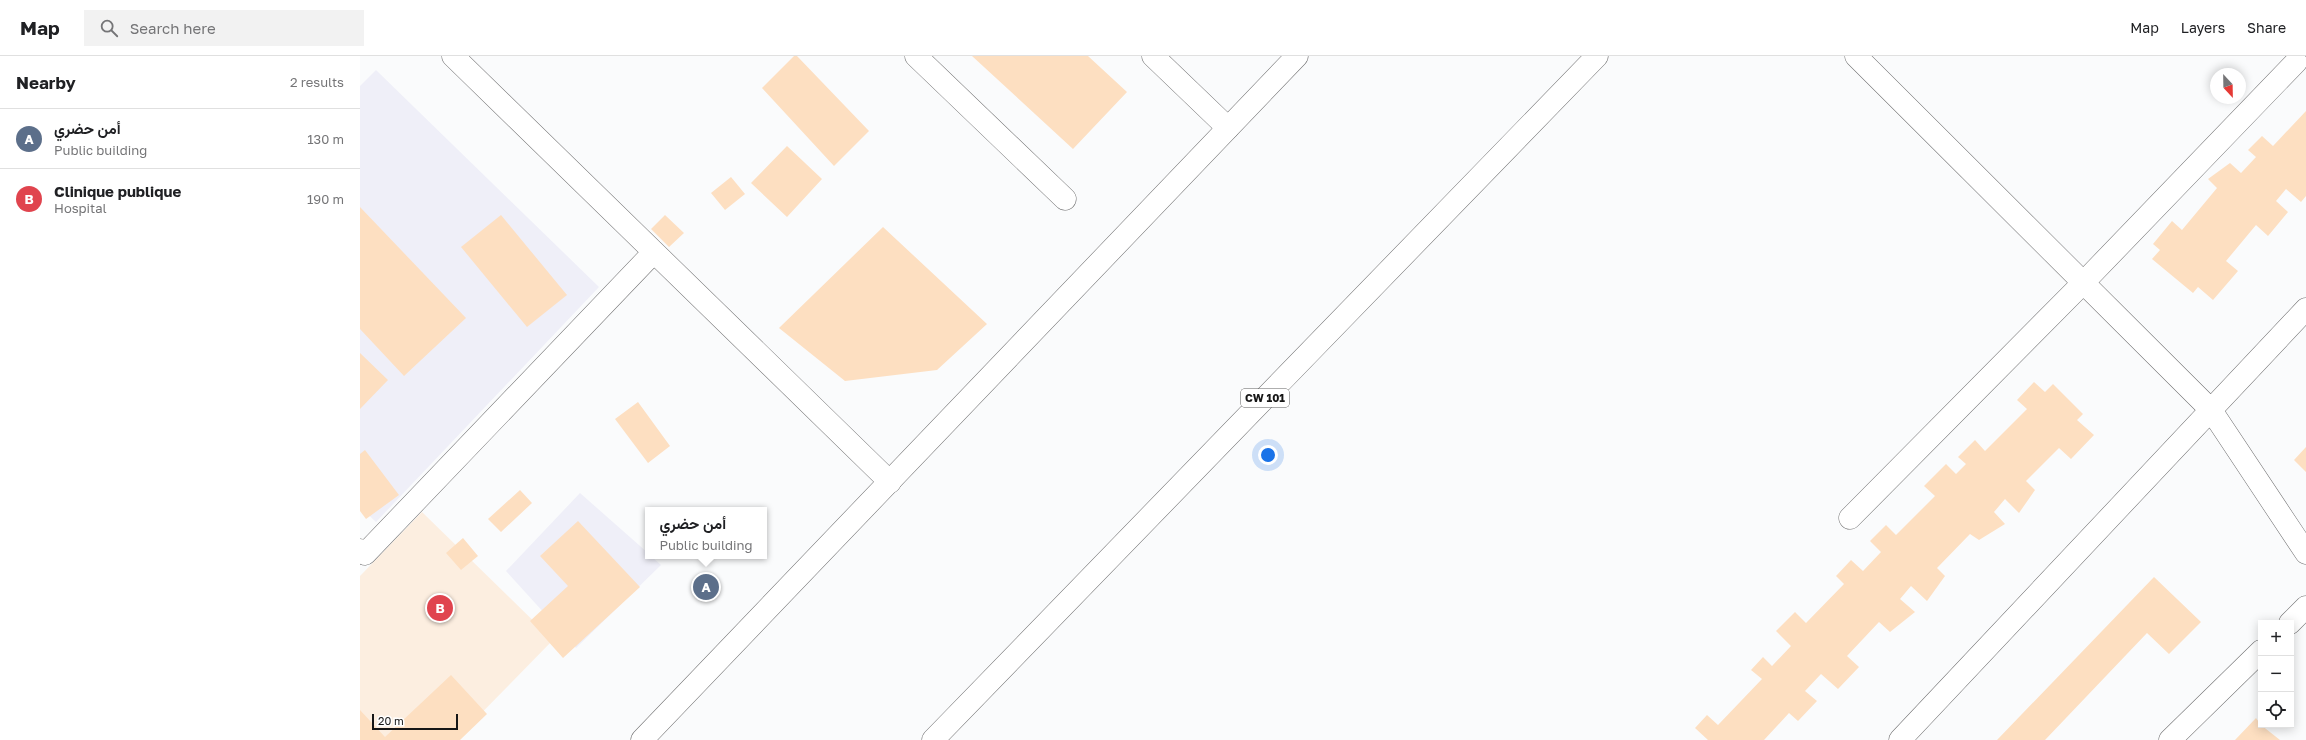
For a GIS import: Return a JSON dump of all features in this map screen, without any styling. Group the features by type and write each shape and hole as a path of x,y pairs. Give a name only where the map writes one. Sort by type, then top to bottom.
{"street":[{"path":"453,56 890,482"},
{"path":"916,56 1065,199"},
{"path":"1152,56 1228,128"},
{"path":"642,740 1297,56"},
{"name":"CW 101","path":"933,740 1598,56"},
{"path":"1856,56 2211,410 2306,553"},
{"path":"1850,518 2083,283 2296,62"},
{"path":"360,550 365,554 654,252"},
{"path":"1900,740 2306,309"},
{"path":"2293,620 2306,608"},
{"path":"2170,740 2258,654"}],"shaded area":[{"path":"376,70 599,287 376,522 360,507 360,86"},
{"path":"580,493 645,550 645,559 654,559 661,565 576,648 506,571"},
{"path":"422,512 553,640 455,740 360,740 360,576"}],"building":[{"path":"794,56 797,56 869,131 834,166 762,88"},
{"path":"972,56 1088,56 1127,92 1073,149"},
{"path":"2306,111 2306,196 2301,202 2286,189 2276,201 2288,212 2268,236 2256,225 2226,261 2238,271 2213,300 2198,287 2193,293 2152,259 2160,250 2153,244 2172,221 2182,230 2217,188 2208,179 2230,163 2241,173 2256,157 2248,150 2262,136 2273,146"},
{"path":"787,146 822,179 787,217 751,183"},
{"path":"731,177 745,194 725,210 711,193"},
{"path":"360,207 466,318 404,376 360,329"},
{"path":"501,215 567,295 527,327 461,247"},
{"path":"665,215 684,233 669,247 651,229"},
{"path":"883,227 987,324 937,370 845,381 779,328"},
{"path":"360,353 388,380 360,409"},
{"path":"2034,382 2045,392 2053,384 2083,414 2077,420 2094,435 2071,459 2059,448 2026,481 2035,490 2019,513 2005,499 1994,512 2005,524 1979,540 1970,534 1937,568 1945,576 1927,601 1911,586 1900,599 1915,612 1890,632 1879,622 1847,656 1859,667 1838,689 1821,674 1805,691 1817,701 1798,721 1789,713 1764,740 1708,740 1695,728 1707,715 1718,725 1762,679 1751,670 1763,657 1772,666 1791,646 1776,631 1795,612 1806,623 1844,584 1836,576 1851,560 1863,571 1881,552 1870,541 1886,525 1896,535 1935,496 1924,486 1946,464 1956,474 1966,464 1958,457 1975,440 1985,451 2027,409 2017,400"},
{"path":"638,402 670,446 648,463 615,419"},
{"path":"2306,447 2306,472 2294,460"},
{"path":"365,450 399,495 366,519 360,511 360,454"},
{"path":"520,490 532,503 501,532 488,519"},
{"path":"578,521 640,587 563,658 530,621 568,586 540,556"},
{"path":"463,538 478,556 461,570 446,553"},
{"path":"2154,577 2201,622 2169,654 2147,633 2045,740 1997,740"},
{"path":"451,675 487,714 460,740 360,740 360,710 385,737"},
{"path":"2256,718 2258,721 2258,728 2265,728 2280,740 2235,740"}],"place":[{"name":"أمن حضري","path":"706,587"},
{"name":"Clinique publique","path":"440,608"}]}
